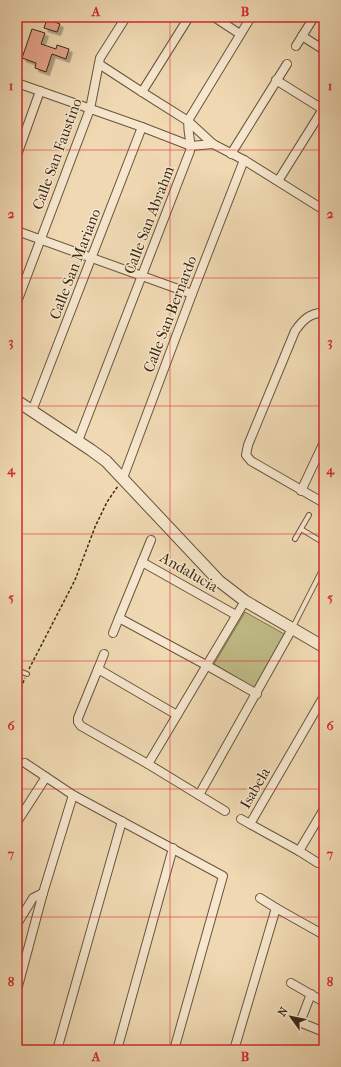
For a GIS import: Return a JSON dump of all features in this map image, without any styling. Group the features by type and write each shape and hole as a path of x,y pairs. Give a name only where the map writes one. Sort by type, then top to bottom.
{"street":[{"name":"Calle San Faustino","path":"17,302 90,109 100,58 126,17"},
{"path":"142,92 189,17"},
{"path":"214,17 240,34"},
{"path":"188,121 251,17"},
{"path":"296,46 314,17"},
{"path":"302,36 324,50"},
{"path":"99,64 188,121 213,144 244,160 323,208"},
{"path":"231,154 287,64"},
{"path":"276,80 323,110 278,181"},
{"path":"17,83 191,146 213,144"},
{"path":"17,155 40,91"},
{"name":"Calle San Abrahm","path":"78,442 189,154 191,146 188,121"},
{"name":"Calle San Mariano","path":"32,411 142,127"},
{"name":"Calle San Bernardo","path":"123,478 244,160"},
{"path":"17,231 192,294"},
{"path":"324,313 311,315 302,322 295,331 248,445 246,455 251,461 324,503"},
{"path":"17,401 106,461 219,581 245,601 324,647"},
{"path":"301,491 324,442"},
{"path":"142,562 151,540"},
{"name":"Andalucia","path":"113,633 142,562 236,615"},
{"path":"148,764 245,601"},
{"path":"119,618 257,694"},
{"path":"199,795 257,694 292,629"},
{"path":"104,654 78,718 78,722 81,726 148,764 225,811"},
{"path":"98,669 178,715"},
{"name":"Isabela","path":"318,862 250,824 324,696"},
{"path":"25,763 73,795 173,848 223,877 174,1050"},
{"path":"17,822 46,777"},
{"path":"17,990 43,893 73,795"},
{"path":"299,851 324,809"},
{"path":"241,819 250,824"},
{"path":"57,1050 122,821"},
{"path":"117,1050 173,848"},
{"path":"17,924 34,898 43,893"},
{"path":"260,898 324,935"},
{"path":"234,1050 276,908"},
{"path":"291,983 324,1002"},
{"path":"310,994 301,1020 302,1024 324,1032"}],"lane":[{"path":"295,539 309,515"},
{"path":"301,529 324,543"},
{"path":"324,547 324,556"},
{"path":"292,629 324,566"},
{"path":"17,670 27,674"}],"path":[{"path":"17,697 27,674 75,580 107,502 123,478"}],"shaded area":[{"path":"245,612 286,635 256,689 214,664"}],"building":[{"path":"47,19 60,24 57,32 44,28"},
{"path":"32,29 45,33 41,44 56,49 57,45 69,49 66,59 52,54 46,72 35,68 36,63 22,58"}]}
